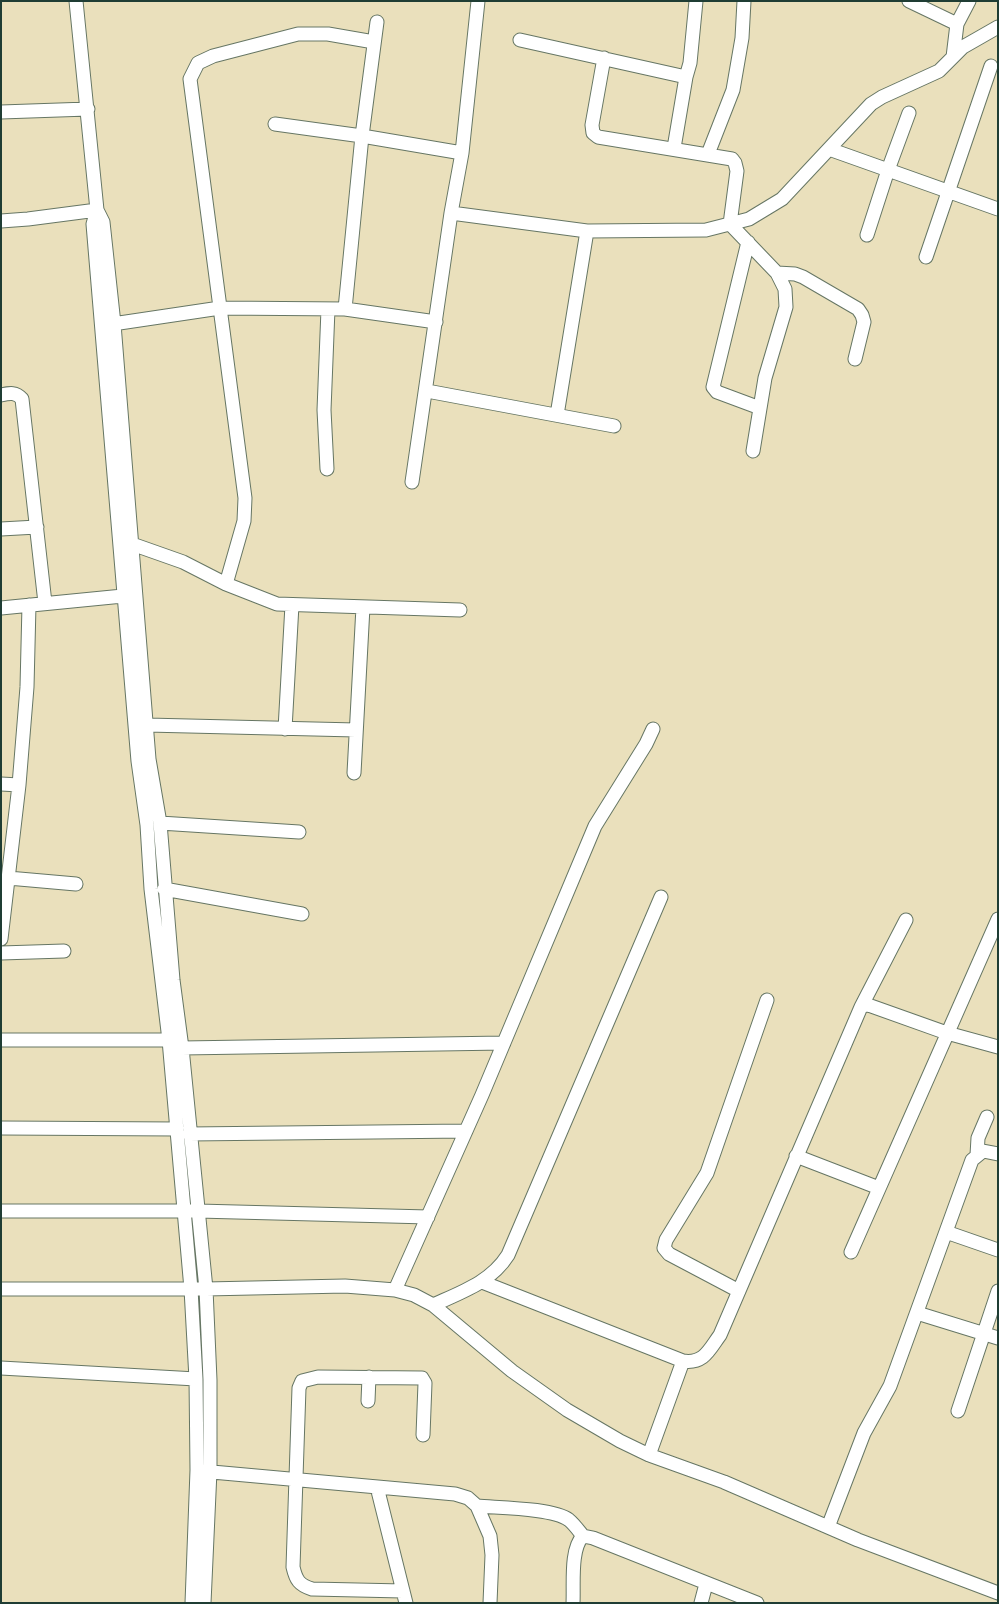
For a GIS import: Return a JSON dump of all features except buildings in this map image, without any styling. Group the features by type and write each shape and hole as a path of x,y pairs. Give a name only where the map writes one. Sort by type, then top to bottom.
{"street":[{"path":"76,1 97,210 103,222 113,447 149,759 160,823 164,888 173,980 182,1048 189,1134 206,1289 210,1380 204,1471 192,1603"},
{"path":"412,482 427,391 451,213 462,153 478,1"},
{"path":"674,148 686,76 690,63 696,1"},
{"path":"708,154 733,90 742,38 744,1"},
{"path":"909,1 957,24"},
{"path":"953,57 957,24 970,1"},
{"path":"345,309 362,136 377,22"},
{"path":"451,213 587,231 706,230 749,219 782,199 871,104 882,97 939,71 963,47 998,27"},
{"path":"226,584 244,521 244,498 190,79 198,63 213,56 298,34 328,34 374,42"},
{"path":"520,40 686,76"},
{"path":"604,58 592,125 593,133 598,137 674,148 732,159 735,163 737,171 730,224"},
{"path":"926,257 991,66"},
{"path":"1,112 88,109"},
{"path":"867,235 888,170 909,113"},
{"path":"275,124 362,136 462,153"},
{"path":"829,149 998,208"},
{"path":"1,221 97,210"},
{"path":"730,224 777,273 785,289 786,307 764,378 753,451"},
{"path":"557,415 587,231"},
{"path":"748,242 713,387 717,392 760,408"},
{"path":"777,273 795,274 803,277 858,309 864,322 855,359"},
{"path":"108,325 220,308 345,309 436,322"},
{"path":"327,469 324,410 328,309"},
{"path":"108,325 132,544 129,595 138,760 147,825 151,888 169,1040 183,1211 192,1289 196,1380 204,1471 204,1603"},
{"path":"427,391 614,426"},
{"path":"1,395 13,393 18,394 22,399 45,603"},
{"path":"1,529 36,527"},
{"path":"132,544 183,562 226,584 277,604 460,610"},
{"path":"1,608 129,595"},
{"path":"285,729 292,605"},
{"path":"1,939 19,785 27,687 29,606"},
{"path":"354,773 363,607"},
{"path":"146,725 356,730"},
{"path":"395,1290 504,1043 595,826 646,744 653,729"},
{"path":"1,784 19,785"},
{"path":"160,823 299,832"},
{"path":"8,878 76,884"},
{"path":"164,888 302,914"},
{"path":"434,1305 482,1282 501,1266 508,1255 661,897"},
{"path":"851,1252 998,919"},
{"path":"482,1282 683,1361 694,1363 706,1356 720,1335 861,1007 906,920"},
{"path":"1,954 64,951"},
{"path":"739,1291 669,1254 664,1248 666,1240 707,1173 767,1000"},
{"path":"861,1007 866,1005 871,1006 947,1033 998,1047"},
{"path":"1,1040 169,1040 182,1048 504,1043"},
{"path":"977,1155 978,1138 987,1117"},
{"path":"1,1128 177,1129"},
{"path":"189,1134 466,1130"},
{"path":"828,1527 864,1433 890,1386 972,1160 984,1151 998,1154"},
{"path":"796,1156 879,1188"},
{"path":"1,1211 198,1211 428,1217"},
{"path":"946,1232 998,1250"},
{"path":"1,1289 206,1289 345,1286 395,1290 414,1295 434,1305 512,1371 555,1402 620,1441 649,1455 724,1482 828,1527 998,1593"},
{"path":"958,1411 998,1291"},
{"path":"917,1313 998,1338"},
{"path":"649,1455 683,1361"},
{"path":"1,1368 196,1380"},
{"path":"377,1487 405,1597 312,1589 301,1585 296,1578 293,1567 299,1388 302,1381 318,1377 422,1378 425,1382 423,1435"},
{"path":"368,1401 370,1377"},
{"path":"204,1471 455,1494 468,1498 477,1506 490,1536 492,1555 490,1603"},
{"path":"477,1506 540,1511 558,1515 568,1520 583,1536 593,1538 757,1603"},
{"path":"573,1603 575,1550 578,1541 583,1536"},
{"path":"701,1603 706,1584"}]}
